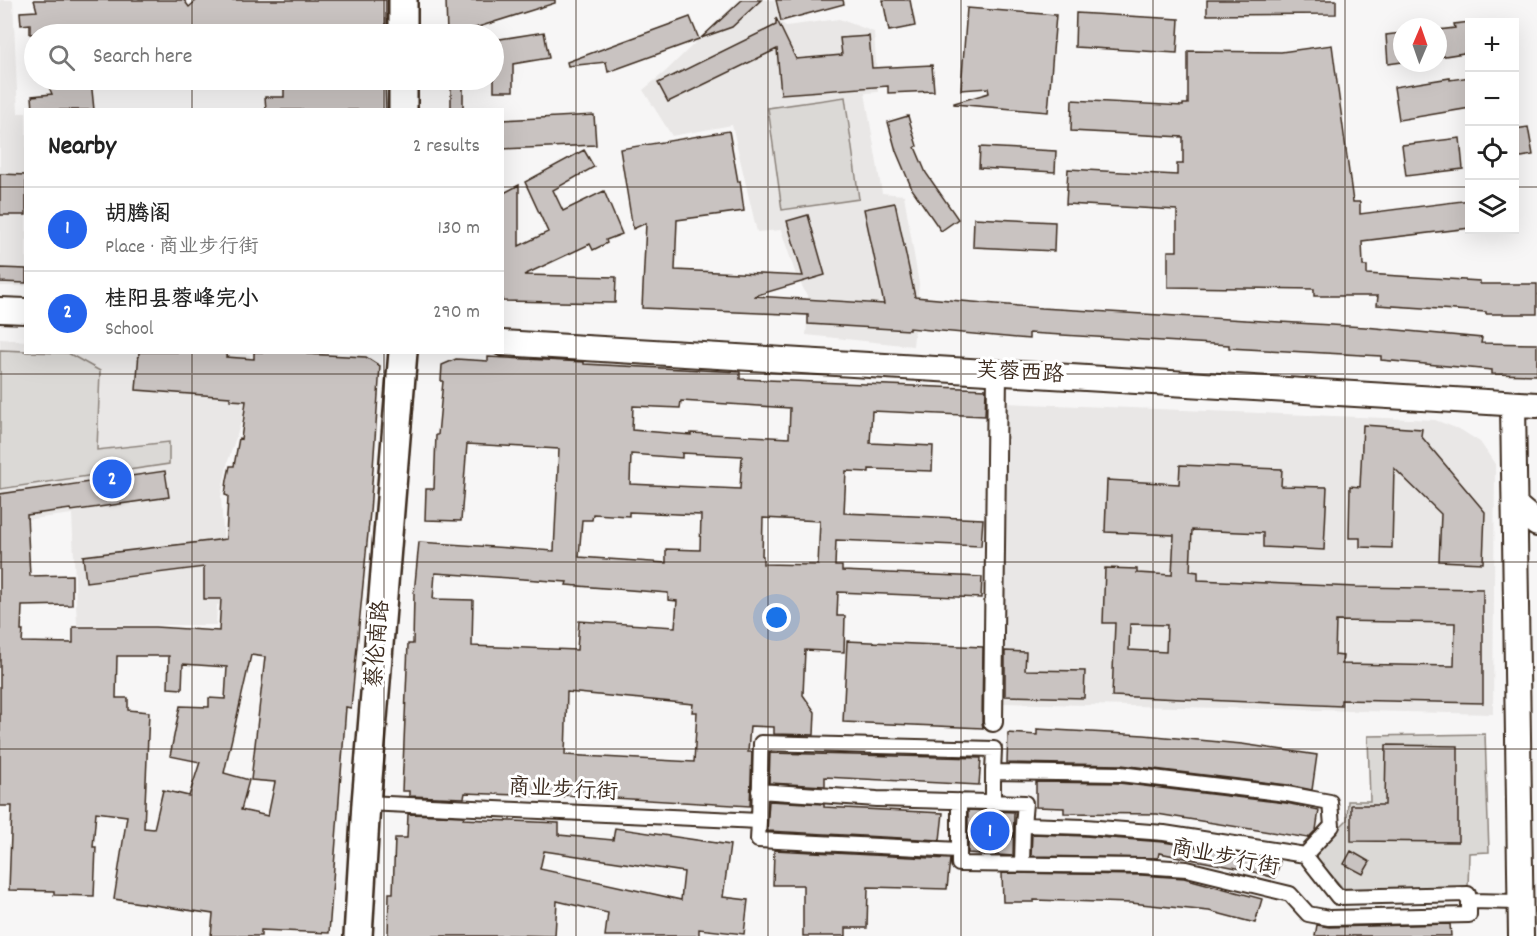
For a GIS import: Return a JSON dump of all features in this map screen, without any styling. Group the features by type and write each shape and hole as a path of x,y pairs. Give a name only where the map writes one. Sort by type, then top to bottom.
{"main road":[{"path":"403,0 403,24"},
{"path":"403,90 403,108"},
{"name":"蔡伦南路","path":"358,936 366,803 403,354"}],"street":[{"path":"0,310 24,311"},
{"name":"芙蓉西路","path":"504,343 1537,405"},
{"path":"993,722 997,373"},
{"path":"1513,404 1521,936"},
{"path":"1515,505 1537,524"},
{"path":"959,801 959,850 758,840 761,743 994,749 993,802"},
{"name":"商业步行街","path":"993,772 1120,774 1287,794 1330,802 1332,826 1305,855"},
{"path":"759,791 877,799 1025,803 1022,864"},
{"name":"商业步行街","path":"366,803 759,821"},
{"name":"商业步行街","path":"959,850 959,864 1141,866 1187,869 1290,894 1308,914 1329,918 1468,915 1468,894 1338,897 1305,855 1164,833 1023,825"},
{"name":"商业步行街","path":"1469,901 1520,902"}],"shaded area":[{"path":"0,0 13,0 18,113 24,113 24,286 0,286"},
{"path":"739,0 774,0 780,22 786,26 839,19 874,32 878,92 865,93 882,193 904,195 919,284 913,346 806,335 809,299 796,275 781,230 757,232 732,125 672,136 643,90 665,72"},
{"path":"845,97 859,199 782,210 768,108"},
{"path":"0,339 24,341 24,354 250,355 247,405 228,461 221,497 225,563 222,604 217,605 216,625 77,625 72,514 0,523"},
{"path":"0,350 24,351 24,354 70,354 100,371 97,450 169,442 169,464 0,489"},
{"path":"1005,403 1435,420 1461,430 1480,442 1495,464 1493,714 1000,703"},
{"path":"1485,734 1489,852 1469,853 1468,888 1346,892 1313,854 1347,820 1348,801 1370,801 1368,736"}],"building":[{"path":"34,0 184,0 189,7 197,0 386,0 386,24 21,25 20,12 37,11"},
{"path":"446,0 555,0 555,3 488,24 447,24"},
{"path":"742,0 761,0 732,27 701,38"},
{"path":"776,0 843,0 844,4 781,21"},
{"path":"883,0 910,0 915,26 889,31"},
{"path":"1207,0 1336,0 1336,14 1207,15"},
{"path":"967,8 1056,15 1048,112 954,104 989,93 988,88 961,90"},
{"path":"1076,13 1179,19 1177,53 1075,47"},
{"path":"690,17 699,39 608,72 606,62 568,66 567,62"},
{"path":"776,18 796,59 842,55 840,38 869,36 872,68 932,65 934,91 888,93 888,86 781,94 777,49 668,102 658,83 776,25"},
{"path":"1465,23 1465,53 1447,56 1447,29 1455,28 1454,24"},
{"path":"544,32 549,58 513,64 513,91 494,91 504,90 504,38"},
{"path":"1393,34 1393,63 1388,64 1386,35"},
{"path":"1332,45 1353,202 1360,202 1360,214 1465,201 1465,229 1362,241 1363,266 1367,266 1367,274 1480,281 1480,284 1537,284 1537,314 1486,314 1486,312 1377,305 1378,296 1314,296 1314,289 1168,287 1168,251 1177,251 1177,210 1066,204 1068,169 1177,175 1177,164 1183,164 1183,137 1071,131 1072,100 1183,106 1183,104 1188,104 1188,51 1281,52"},
{"path":"1450,78 1450,80 1465,78 1465,109 1399,120 1394,87"},
{"path":"50,90 92,90 94,108 33,108 32,96 52,94"},
{"path":"284,90 385,90 386,108 266,108 265,97 284,97"},
{"path":"451,90 463,90 463,108 451,108"},
{"path":"594,115 596,145 504,149 504,120"},
{"path":"908,116 917,146 915,147 926,173 958,219 941,231 912,189 896,151 888,122"},
{"path":"1528,127 1533,155 1519,157 1519,128"},
{"path":"729,131 744,211 677,220 675,270 803,276 787,221 808,215 825,275 754,296 884,304 864,209 895,203 915,297 1041,308 1365,327 1482,338 1481,343 1537,344 1537,375 1492,374 1492,370 1381,360 1381,356 1229,348 1229,345 1029,333 1029,339 909,328 909,330 808,324 808,315 642,308 646,223 633,229 620,149"},
{"path":"1460,138 1463,169 1406,176 1402,145"},
{"path":"980,147 1056,151 1055,172 979,168"},
{"path":"584,150 594,167 553,190 563,211 604,191 622,234 606,240 607,243 593,250 590,244 524,275 616,277 615,303 504,301 504,193 519,185 519,246 548,232 525,182"},
{"path":"0,174 24,175 24,215 0,215"},
{"path":"974,218 1055,222 1054,251 973,247"},
{"path":"0,268 24,269 24,283 0,282"},
{"path":"139,354 227,354 226,357 254,359 254,354 307,354 366,357 380,366 370,512 351,708 346,707 329,933 261,930 261,936 211,936 213,914 114,899 127,816 96,812 93,847 96,847 94,896 54,895 54,891 9,890 12,806 0,806 0,494 165,471 169,497 27,515 30,576 72,575 72,605 22,606 22,642 73,643 73,627 155,627 219,631 221,599 204,599 204,567 86,582 83,556 226,539 227,480 230,466 234,466 239,438 241,439 246,401 230,400 230,397 136,390","holes":["251,655 265,657 251,780 275,782 268,816 241,810 249,780 224,773","117,656 169,656 168,688 182,689 183,664 227,667 225,699 209,698 209,707 180,706 170,756 200,762 189,796 163,790 154,829 144,828 149,712 128,710 128,698 116,698"]},
{"path":"488,357 584,362 584,364 740,372 740,379 986,389 985,416 872,411 870,443 933,446 932,471 869,469 869,472 846,471 844,513 983,519 981,546 836,540 835,566 842,566 842,571 982,577 981,598 838,592 837,616 845,616 844,652 805,650 803,695 815,712 814,735 774,734 774,727 750,726 748,752 752,752 750,806 563,795 563,797 465,793 464,798 409,796 409,791 402,791 408,644 413,644 414,594 419,542 554,551 559,449 467,444 461,521 425,520 426,489 434,489 436,435 438,435 443,381 441,381 442,365 456,359 488,361","holes":["681,401 790,408 789,438 691,433 691,435 632,430 633,406 680,408","682,453 742,456 740,489 630,484 631,454 682,458","629,512 701,515 700,550 666,549 666,563 579,557 582,520 592,520 593,514 629,516","763,518 820,521 818,565 763,564","435,573 567,582 566,585 668,593 668,600 677,601 675,627 579,621 577,650 472,646 473,600 433,599","567,692 693,704 692,712 697,712 694,762 565,755"]},
{"path":"1363,425 1422,429 1421,436 1485,512 1483,563 1439,561 1441,514 1394,468 1392,548 1360,547 1360,538 1349,538 1350,486 1360,487"},
{"path":"1180,465 1282,469 1281,486 1327,487 1324,550 1263,547 1263,533 1192,530 1190,571 1198,572 1198,580 1356,587 1483,589 1483,703 1341,700 1341,706 1112,696 1115,623 1103,623 1105,568 1137,569 1137,573 1172,575 1174,535 1105,532 1107,480 1179,484","holes":["1336,621 1455,623 1454,666 1342,664 1343,656 1335,655","1130,624 1167,625 1166,652 1129,650"]},
{"path":"847,641 983,647 983,728 843,722"},
{"path":"1005,651 1026,652 1025,670 1085,671 1084,698 1005,696"},
{"path":"1037,729 1144,735 1242,744 1317,755 1312,790 1288,785 1121,765 1007,763 1008,733 1037,735"},
{"path":"1386,745 1458,746 1458,842 1351,841 1351,805 1385,805"},
{"path":"770,753 981,758 979,785 825,777 825,786 769,783"},
{"path":"1036,782 1119,783 1286,803 1319,810 1316,830 1308,838 1157,814 1064,813 1064,808 1036,807"},
{"path":"769,801 824,804 824,807 943,813 940,840 767,831"},
{"path":"968,810 1014,812 1013,856 968,853"},
{"path":"408,814 559,823 559,835 613,840 615,828 730,845 723,897 748,900 744,934 699,929 699,936 605,936 608,913 557,901 555,936 388,936 389,893 393,893 395,838 407,838","holes":["544,851 684,872 681,900 540,869"]},
{"path":"1032,834 1163,842 1280,862 1275,878 1247,870 1159,853 1158,858 1031,856"},
{"path":"774,850 950,859 947,889 868,887 867,928 846,928 846,936 803,936 803,885 773,885"},
{"path":"1351,851 1370,862 1363,874 1344,864"},
{"path":"1002,873 1141,875 1184,878 1262,899 1255,923 1209,911 1131,903 1034,900 1034,902 1003,902"},
{"path":"1450,924 1451,936 1315,936 1317,925 1329,927"}],"place":[{"name":"桂阳县蓉峰完小","path":"112,479"},
{"name":"胡腾阁","path":"990,831"}]}
